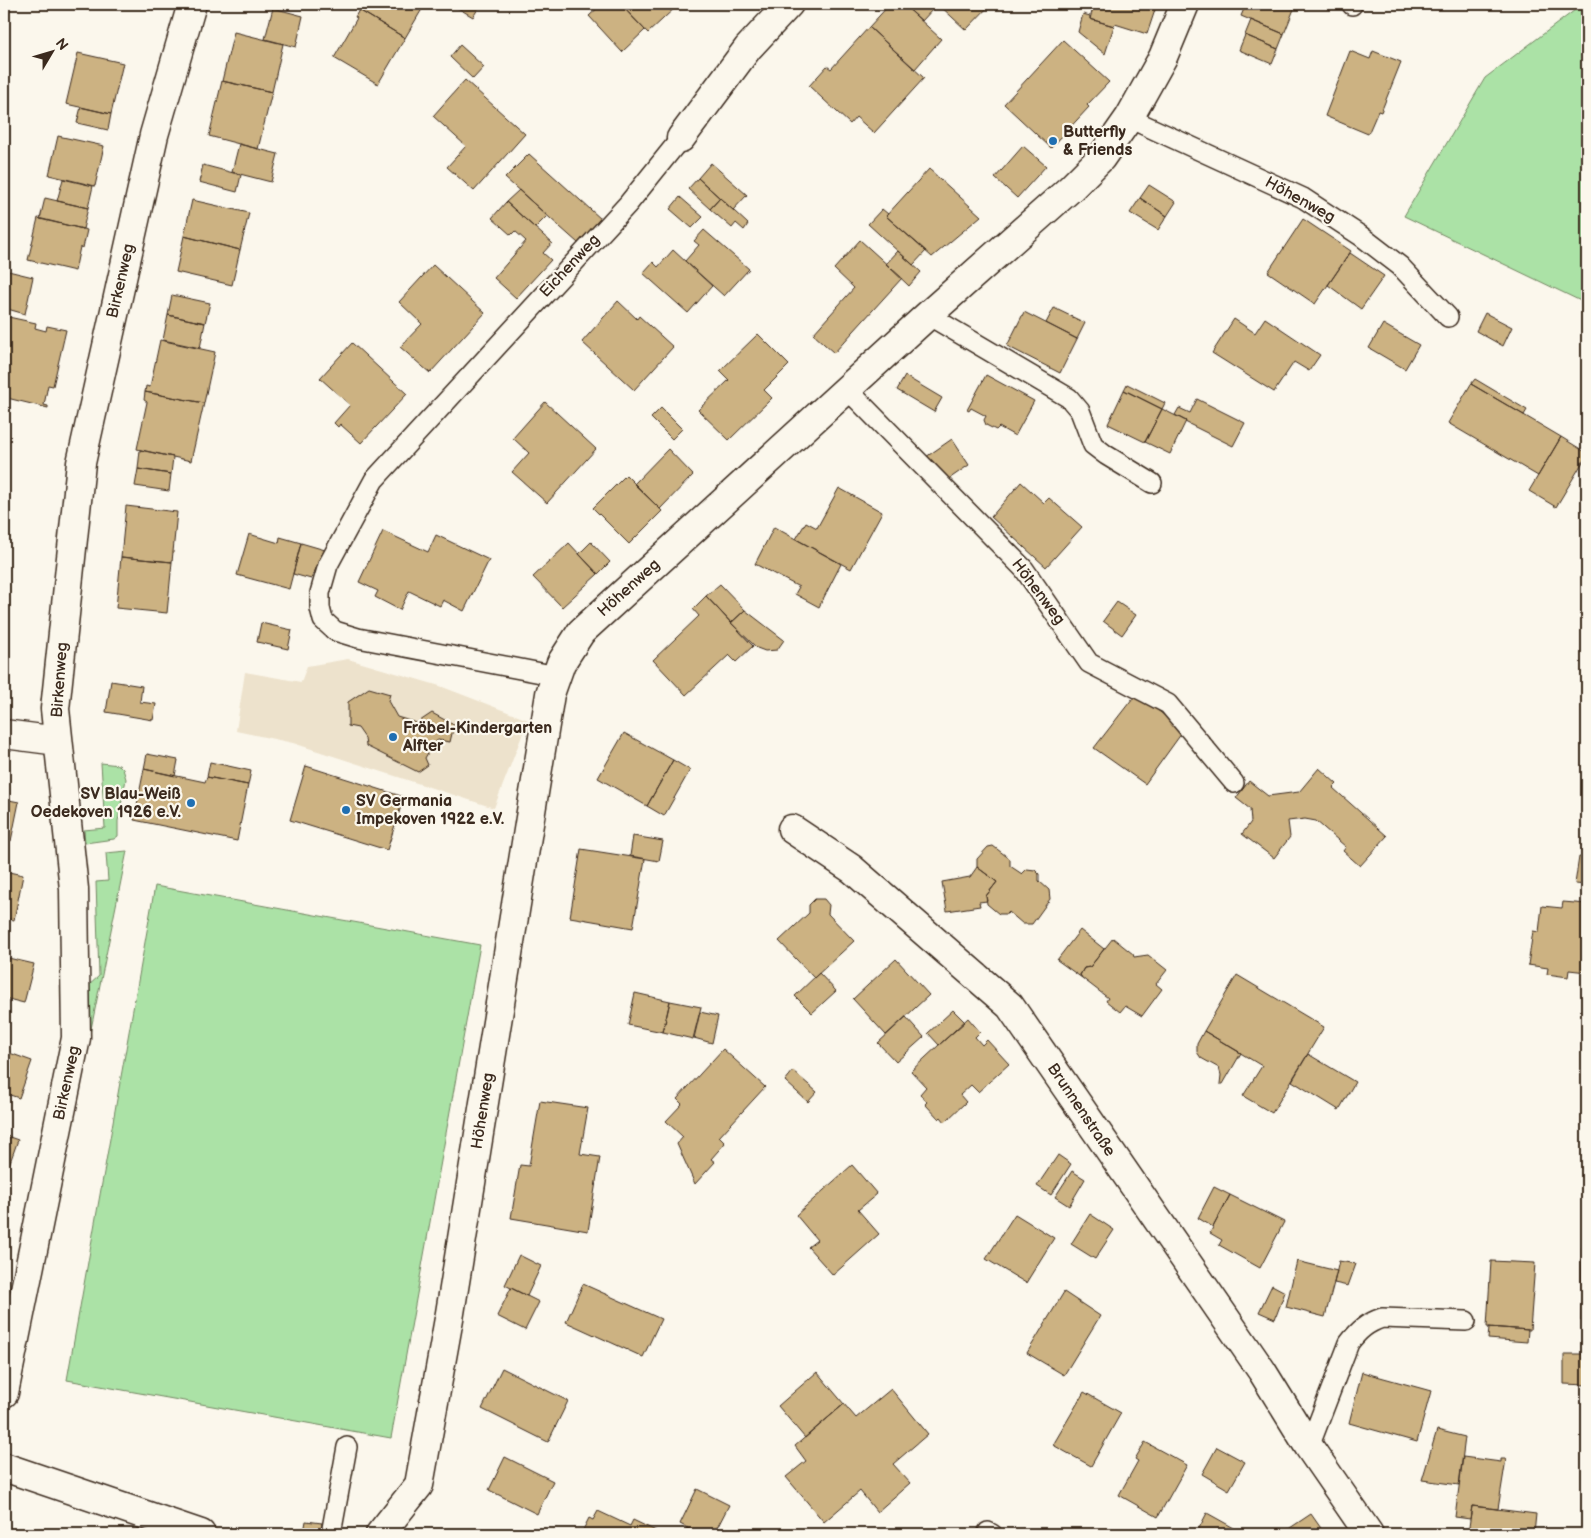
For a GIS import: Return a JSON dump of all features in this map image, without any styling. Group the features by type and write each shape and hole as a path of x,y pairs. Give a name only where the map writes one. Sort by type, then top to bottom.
{"street":[{"name":"Birkenweg","path":"4,1393 76,1038 74,889 55,709 81,462 154,135 192,4"},
{"name":"Eichenweg","path":"681,138 748,48 789,4"},
{"name":"Höhenweg","path":"380,1534 419,1485 454,1284 550,694 562,663 581,632 846,389 1071,188 1101,158 1129,118 1163,58 1184,4"},
{"path":"4,734 58,741"},
{"name":"Brunnenstraße","path":"792,829 852,869 1010,1006 1256,1363 1309,1447 1369,1534"},
{"path":"4,1467 201,1534"}],"lane":[{"name":"Höhenweg","path":"1129,118 1303,198 1361,236 1400,266 1448,317"},
{"name":"Eichenweg","path":"557,676 358,638 335,631 323,620 320,608 320,593 328,565 374,480 628,204 681,138"},
{"path":"928,315 1069,398 1080,411 1093,445 1152,483"},
{"name":"Höhenweg","path":"846,389 1024,569 1089,663 1168,704 1234,784"},
{"path":"1309,1447 1349,1343 1359,1330 1370,1322 1382,1318 1466,1321"},
{"path":"332,1534 347,1447"}],"shaded area":[{"name":"Fröbel-Kindergarten Alfter","path":"348,659 440,686 528,720 494,808 293,743 236,731 245,672 301,682 307,666"}],"green space":[{"path":"1583,4 1587,4 1587,304 1404,216 1485,78"},
{"path":"101,763 119,765 123,769 126,779 118,821 118,836 114,839 85,843 84,830 105,828"},
{"path":"127,851 89,1039 87,987 99,976 96,882 108,881 106,853"},
{"path":"155,886 480,945 391,1438 67,1380"}],"building":[{"path":"362,4 365,6 366,4 425,4 405,38 359,10"},
{"path":"451,4 481,4 473,17"},
{"path":"602,4 620,4 645,30 622,52 589,16"},
{"path":"620,4 679,4 648,33"},
{"path":"890,4 903,4 941,39 915,69 869,27"},
{"path":"903,4 927,4 933,9 922,21"},
{"path":"938,4 991,4 966,30"},
{"path":"1094,4 1157,4 1147,34 1115,24 1114,26 1090,19"},
{"path":"1246,4 1296,4 1284,34 1241,16"},
{"path":"273,8 303,16 296,47 265,39"},
{"path":"359,10 405,38 378,84 334,58 357,18 355,17"},
{"path":"1083,14 1090,16 1090,19 1114,26 1105,54 1078,32"},
{"path":"1251,20 1284,34 1278,49 1245,35"},
{"path":"869,27 924,78 874,133 856,117 850,124 809,86 827,66 831,69"},
{"path":"234,32 283,44 272,92 222,81"},
{"path":"1245,35 1278,49 1272,64 1239,50"},
{"path":"1063,40 1109,82 1051,148 1004,104"},
{"path":"460,45 484,67 473,79 450,57"},
{"path":"1350,51 1370,59 1373,51 1401,62 1381,112 1378,111 1368,134 1325,116"},
{"path":"78,53 123,63 111,114 66,104"},
{"path":"465,80 525,134 474,191 447,167 466,146 433,116"},
{"path":"222,81 272,92 258,149 209,136"},
{"path":"81,107 111,114 108,130 77,123"},
{"path":"58,136 104,146 95,186 49,175"},
{"path":"239,144 278,154 271,182 232,172"},
{"path":"1023,146 1046,166 1017,198 995,178"},
{"path":"529,154 601,219 578,243 505,178"},
{"path":"711,163 747,195 733,210 698,178"},
{"path":"203,165 241,175 237,192 199,182"},
{"path":"929,169 981,216 932,257 886,216"},
{"path":"698,178 720,198 710,209 688,189"},
{"path":"63,179 93,186 88,208 57,201"},
{"path":"1149,185 1176,202 1167,216 1140,198"},
{"path":"519,190 547,216 535,228 506,202"},
{"path":"680,197 703,217 692,228 670,209"},
{"path":"45,198 88,208 83,229 40,219"},
{"path":"720,198 748,224 744,230 736,223 732,228 710,209"},
{"path":"1140,198 1167,216 1158,230 1130,213"},
{"path":"192,200 249,213 240,250 184,236"},
{"path":"506,202 552,243 543,253 551,260 516,298 494,278 526,241 515,231 511,235 492,218"},
{"path":"882,209 888,214 886,216 926,251 913,265 868,224"},
{"path":"38,218 87,230 83,248 80,247 75,271 28,260"},
{"path":"1303,219 1351,251 1315,304 1268,272"},
{"path":"704,230 749,269 724,296 685,261 699,245 694,241"},
{"path":"184,236 240,250 232,285 176,272"},
{"path":"860,240 902,278 834,353 813,334 854,288 834,269"},
{"path":"673,250 712,286 688,313 643,273 653,262 658,267"},
{"path":"898,251 921,272 909,286 886,264"},
{"path":"1350,253 1384,276 1361,309 1328,285"},
{"path":"433,265 485,313 430,373 400,347 422,324 399,302"},
{"path":"4,270 33,277 25,314 4,308"},
{"path":"172,295 210,303 205,323 168,315"},
{"path":"618,301 637,319 639,316 673,347 634,390 582,342"},
{"path":"1054,308 1085,323 1077,339 1046,323"},
{"path":"1024,312 1077,339 1060,373 1007,346"},
{"path":"1485,313 1512,327 1503,346 1476,331"},
{"path":"168,315 205,323 200,348 163,340"},
{"path":"4,316 36,323 35,328 46,331 47,326 66,330 53,386 48,385 44,405 48,406 48,408 7,398 6,402 4,401"},
{"path":"1265,318 1320,355 1309,371 1294,362 1274,392 1212,353 1234,319 1255,333"},
{"path":"1383,324 1419,345 1405,369 1369,348"},
{"path":"758,334 789,365 764,390 772,398 729,440 698,410 729,380 720,371"},
{"path":"160,340 215,352 204,403 145,392 146,386 150,387"},
{"path":"352,343 407,394 361,443 340,424 338,427 334,423 350,405 320,378"},
{"path":"986,375 1034,401 1015,436 999,427 996,430 986,425 984,420 986,416 971,408 969,411 967,410"},
{"path":"905,376 942,398 934,412 897,390"},
{"path":"1475,379 1527,410 1524,415 1471,384"},
{"path":"1127,384 1165,403 1162,409 1124,390"},
{"path":"1471,384 1561,437 1538,476 1448,423"},
{"path":"1124,390 1162,409 1145,442 1108,424"},
{"path":"145,392 204,403 191,461 137,449 147,402 144,400"},
{"path":"1197,399 1245,423 1233,446 1175,415 1179,408 1190,413"},
{"path":"545,402 596,449 547,503 512,472 529,453 513,438"},
{"path":"661,408 682,429 672,439 651,418"},
{"path":"1162,409 1186,421 1170,454 1145,442"},
{"path":"1561,437 1587,453 1587,455 1556,507 1529,491"},
{"path":"952,439 969,465 943,483 926,457"},
{"path":"668,449 693,475 660,509 634,484"},
{"path":"140,450 173,457 171,474 138,469"},
{"path":"138,469 171,474 169,491 135,486"},
{"path":"626,475 662,511 629,544 593,508"},
{"path":"1021,482 1044,503 1049,498 1082,527 1046,567 991,517"},
{"path":"839,488 882,512 851,569 796,539 806,522 817,528"},
{"path":"126,506 177,512 172,562 121,557"},
{"path":"774,527 841,564 819,607 795,594 799,587 755,564"},
{"path":"383,531 428,552 436,535 489,560 464,611 443,600 440,606 409,591 400,610 375,597 378,591 359,582"},
{"path":"249,534 279,543 280,537 301,543 289,589 237,575"},
{"path":"591,542 610,562 598,574 579,554"},
{"path":"301,543 325,550 311,579 293,574"},
{"path":"569,543 598,574 562,607 533,577"},
{"path":"121,557 172,562 167,613 116,608"},
{"path":"720,584 745,610 731,623 706,596"},
{"path":"706,596 753,646 736,662 729,655 686,695 653,660 699,616 693,609"},
{"path":"1117,602 1136,615 1122,635 1103,621"},
{"path":"745,610 784,640 777,650 765,651 757,648 731,623"},
{"path":"261,623 292,630 288,649 257,642"},
{"path":"111,681 142,686 140,702 156,704 153,720 106,712"},
{"path":"369,688 390,694 388,701 397,717 417,723 432,713 454,725 450,742 438,740 433,744 425,758 428,765 418,772 366,746 365,738 358,728 348,726 348,702"},
{"path":"1136,694 1184,730 1145,784 1094,748"},
{"path":"624,733 673,760 647,806 598,778"},
{"path":"147,754 178,760 175,776 144,769"},
{"path":"673,760 690,770 664,816 647,806"},
{"path":"210,762 251,771 248,785 207,777"},
{"name":"SV Germania Impekoven 1922 e.V.","path":"306,766 404,797 387,850 290,820"},
{"path":"1319,768 1337,784 1333,788 1387,836 1360,866 1343,851 1346,847 1316,821 1305,819 1288,821 1290,837 1274,858 1242,834 1251,822 1250,809 1236,798 1249,781 1268,796 1299,792"},
{"name":"SV Blau-Weiß Oedekoven 1926 e.V.","path":"144,769 205,782 207,777 248,785 237,841 134,820"},
{"path":"4,799 19,802 11,841 4,840"},
{"path":"633,836 663,841 659,861 630,856"},
{"path":"993,846 1010,859 1010,866 1022,874 1027,869 1035,870 1039,874 1039,881 1049,890 1050,899 1032,924 1023,924 1009,912 1007,914 999,914 987,904 986,896 997,882 977,867 977,859 988,847"},
{"path":"581,849 645,859 633,928 570,917"},
{"path":"1579,857 1587,858 1587,885 1575,884"},
{"path":"977,867 997,882 986,896 987,901 979,902 980,906 947,911 942,882 970,877"},
{"path":"4,871 23,875 14,920 4,918"},
{"path":"815,899 824,899 829,905 828,914 854,941 814,978 779,941 809,913 809,905"},
{"path":"1563,902 1587,904 1587,972 1569,970 1568,977 1547,974 1548,968 1528,965 1533,931 1539,932 1542,906 1562,908"},
{"path":"1080,930 1104,949 1090,967 1084,968 1080,975 1082,978 1057,960"},
{"path":"1113,938 1133,954 1134,957 1148,955 1167,970 1156,984 1162,989 1142,1016 1125,1006 1120,1012 1106,1001 1108,998 1080,975 1084,968 1090,967"},
{"path":"4,957 34,964 24,1003 4,998"},
{"path":"896,959 929,995 886,1035 853,999"},
{"path":"819,973 836,991 812,1013 795,996"},
{"path":"1237,975 1324,1027 1272,1113 1243,1096 1262,1066 1204,1031"},
{"path":"635,993 670,1001 663,1032 628,1025"},
{"path":"670,1001 701,1007 693,1039 663,1032"},
{"path":"953,1010 965,1022 939,1045 928,1033"},
{"path":"700,1012 718,1016 712,1043 694,1038"},
{"path":"906,1017 924,1037 896,1062 878,1043"},
{"path":"968,1018 980,1032 975,1037 982,1045 987,1040 1009,1064 978,1092 971,1085 960,1095 966,1102 945,1122 941,1117 939,1119 925,1104 927,1102 920,1094 926,1087 911,1071"},
{"path":"1204,1031 1241,1053 1223,1084 1220,1084 1221,1075 1219,1068 1201,1058 1197,1052 1197,1044"},
{"path":"723,1049 765,1087 719,1137 725,1143 711,1159 715,1162 695,1184 677,1144 683,1137 666,1121 682,1104 677,1099"},
{"path":"4,1051 32,1061 19,1098 4,1093"},
{"path":"1308,1054 1355,1082 1339,1110 1292,1081"},
{"path":"793,1071 817,1092 808,1102 785,1081"},
{"path":"540,1101 588,1108 580,1154 600,1157 588,1231 511,1218 520,1165 529,1166"},
{"path":"4,1135 18,1140 4,1179"},
{"path":"1058,1155 1071,1164 1051,1195 1037,1186"},
{"path":"852,1165 877,1194 858,1210 879,1234 833,1275 808,1247 817,1240 796,1215"},
{"path":"1072,1171 1085,1179 1069,1206 1055,1197"},
{"path":"1214,1187 1230,1195 1213,1227 1198,1218"},
{"path":"1230,1195 1284,1222 1260,1268 1219,1245 1222,1240 1210,1233"},
{"path":"4,1213 10,1215 4,1230"},
{"path":"1015,1214 1054,1238 1026,1283 986,1259"},
{"path":"1090,1214 1114,1230 1095,1259 1071,1244"},
{"path":"1582,1247 1587,1247 1587,1321 1581,1321"},
{"path":"519,1255 541,1266 527,1296 505,1285"},
{"path":"1297,1261 1337,1271 1325,1317 1286,1307"},
{"path":"1339,1261 1356,1264 1348,1286 1334,1283"},
{"path":"1491,1261 1535,1263 1530,1330 1487,1327"},
{"path":"583,1284 661,1319 643,1357 566,1322"},
{"path":"1272,1285 1285,1292 1275,1319 1259,1312"},
{"path":"511,1288 539,1302 525,1330 497,1316"},
{"path":"1064,1292 1100,1316 1064,1375 1027,1353"},
{"path":"1489,1327 1528,1330 1527,1342 1488,1339"},
{"path":"1564,1354 1587,1354 1587,1385 1564,1384"},
{"path":"502,1368 568,1401 548,1442 482,1409"},
{"path":"817,1372 844,1404 805,1438 778,1406"},
{"path":"1362,1372 1431,1391 1417,1442 1349,1423"},
{"path":"891,1389 928,1434 893,1464 910,1483 877,1512 860,1491 824,1522 786,1477 806,1461 795,1446 844,1404 856,1418"},
{"path":"1084,1392 1121,1413 1091,1466 1053,1445"},
{"path":"1437,1430 1465,1437 1459,1485 1422,1480"},
{"path":"1145,1442 1187,1465 1158,1517 1119,1495 1138,1461 1135,1459"},
{"path":"1217,1447 1245,1462 1229,1490 1202,1474"},
{"path":"505,1457 553,1481 537,1514 489,1490"},
{"path":"1463,1457 1501,1462 1501,1459 1506,1459 1498,1509 1472,1506 1470,1519 1455,1517"},
{"path":"697,1489 729,1505 714,1534 699,1534 680,1524"},
{"path":"1472,1506 1536,1514 1534,1534 1468,1534"},
{"path":"598,1511 630,1526 633,1520 658,1532 657,1534 581,1534 589,1518 593,1520"},
{"path":"1207,1513 1234,1528 1230,1534 1196,1534"},
{"path":"1311,1514 1325,1534 1281,1534"},
{"path":"306,1521 322,1523 321,1534 304,1532"},
{"path":"687,1528 699,1534 685,1534"},
{"path":"4,1532 47,1534 4,1534"}],"place":[{"name":"Butterfly & Friends","path":"1053,141"},
{"name":"Fröbel-Kindergarten Alfter","path":"393,737"},
{"name":"SV Blau-Weiß Oedekoven 1926 e.V.","path":"191,803"},
{"name":"SV Germania Impekoven 1922 e.V.","path":"346,810"}]}
